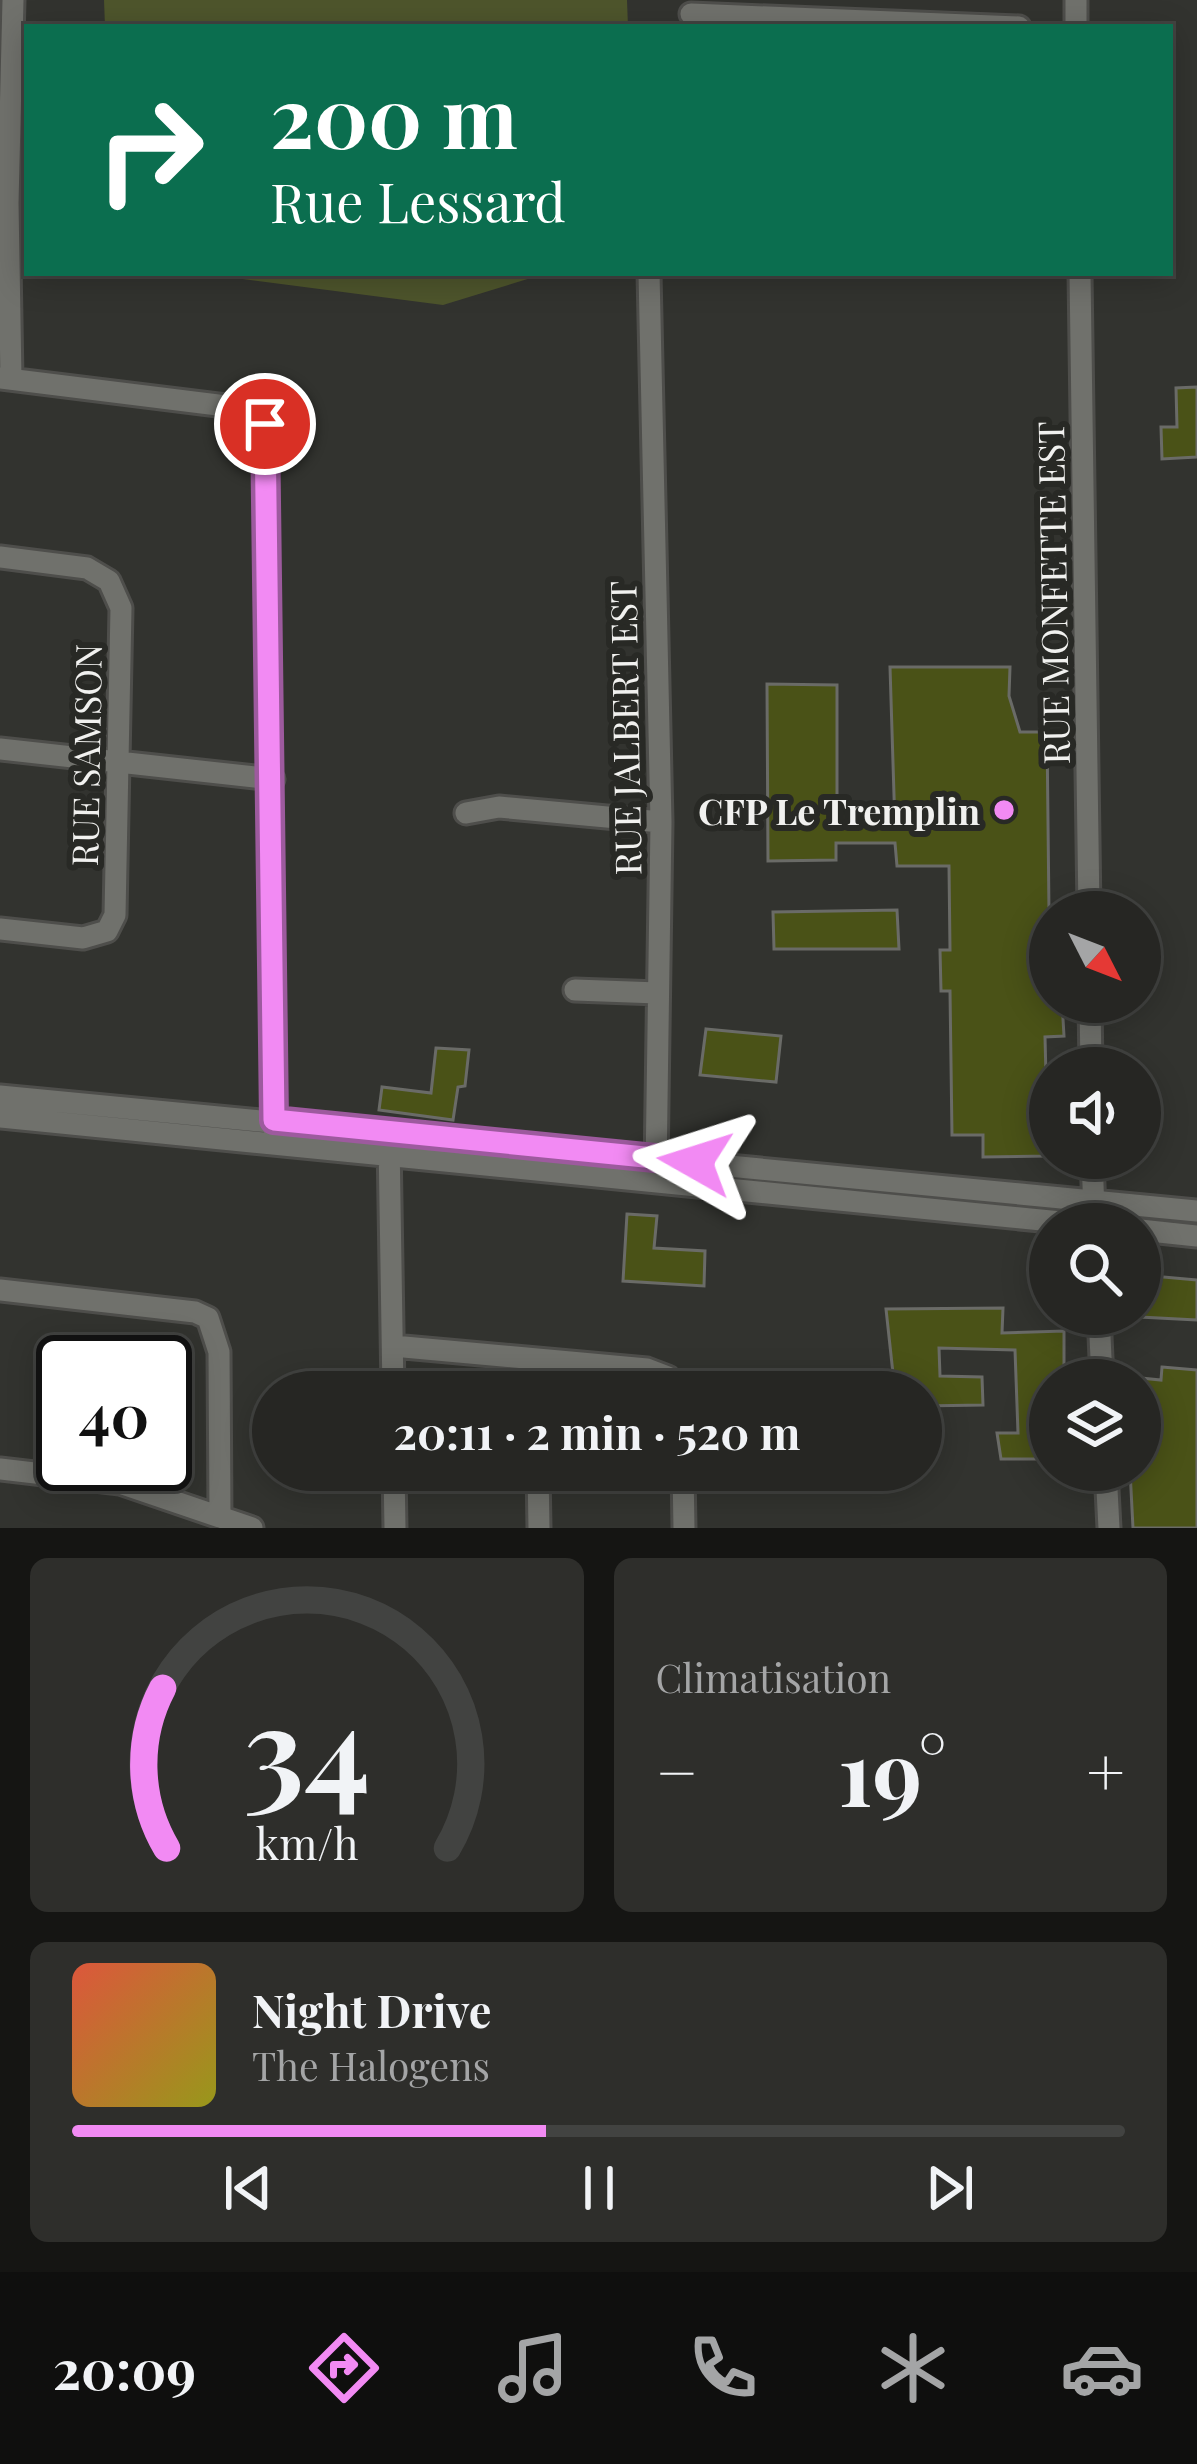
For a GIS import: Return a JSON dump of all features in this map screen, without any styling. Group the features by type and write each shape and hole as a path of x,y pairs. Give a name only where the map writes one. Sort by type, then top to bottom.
{"street":[{"path":"14,0 4,203 5,379 242,408 265,424 275,1132"},
{"path":"691,14 943,24"},
{"name":"RUE JALBERT EST","path":"649,276 661,822 656,1170"},
{"name":"RUE MONFETTE EST","path":"1081,276 1089,891"},
{"name":"RUE SAMSON","path":"0,557 87,568 110,581 121,608 115,915 107,931 83,938 0,929"},
{"path":"0,749 273,779"},
{"path":"466,813 499,807 661,822"},
{"path":"574,990 658,993"},
{"path":"0,1096 46,1111"},
{"path":"0,1117 46,1111 656,1170 852,1178 1030,1203"},
{"path":"389,1144 393,1371"},
{"path":"656,1170 849,1201 1029,1219"},
{"path":"849,1201 852,1178"},
{"path":"1161,1211 1197,1211"},
{"path":"1161,1232 1197,1236"},
{"path":"0,1290 195,1312 208,1318 218,1352 220,1517"},
{"path":"393,1346 650,1371"},
{"path":"538,1360 538,1371"},
{"path":"0,1469 120,1483 252,1528"},
{"path":"394,1491 395,1528"},
{"path":"538,1491 539,1528"},
{"path":"683,1491 684,1528"},
{"path":"1107,1491 1109,1528"}],"green space":[{"path":"104,0 627,0 628,24 105,24"},
{"path":"219,276 537,276 443,305"}],"building":[{"path":"1197,387 1197,457 1162,459 1161,427 1177,427 1176,388"},
{"path":"890,667 1010,667 1009,696 1020,732 1047,732 1049,891 1029,891 1029,1023 1063,1023 1064,1036 1045,1037 1045,1047 1029,1047 1029,1156 983,1157 983,1135 952,1135 950,991 941,991 940,950 950,950 949,866 897,866 895,843 836,843 836,860 768,861 767,684 837,685 837,826 895,827"},
{"path":"897,910 899,949 774,949 773,912"},
{"path":"706,1029 781,1036 776,1082 700,1075"},
{"path":"436,1048 469,1050 465,1086 458,1087 453,1120 379,1110 382,1087 431,1093"},
{"path":"627,1214 657,1216 654,1248 705,1251 704,1286 623,1281"},
{"path":"1161,1277 1197,1280 1197,1320 1161,1318"},
{"path":"1003,1308 1002,1333 1064,1335 1064,1359 1029,1359 1029,1459 1001,1459 997,1433 1018,1433 1015,1350 939,1348 940,1371 893,1371 886,1309"},
{"path":"1162,1367 1197,1370 1197,1528 1133,1528 1131,1491 1161,1491"},
{"path":"942,1376 982,1377 983,1405 942,1406"}],"place":[{"name":"CFP Le Tremplin","path":"1004,810"}],"route":[{"path":"265,424 274,1120 695,1162"}]}
